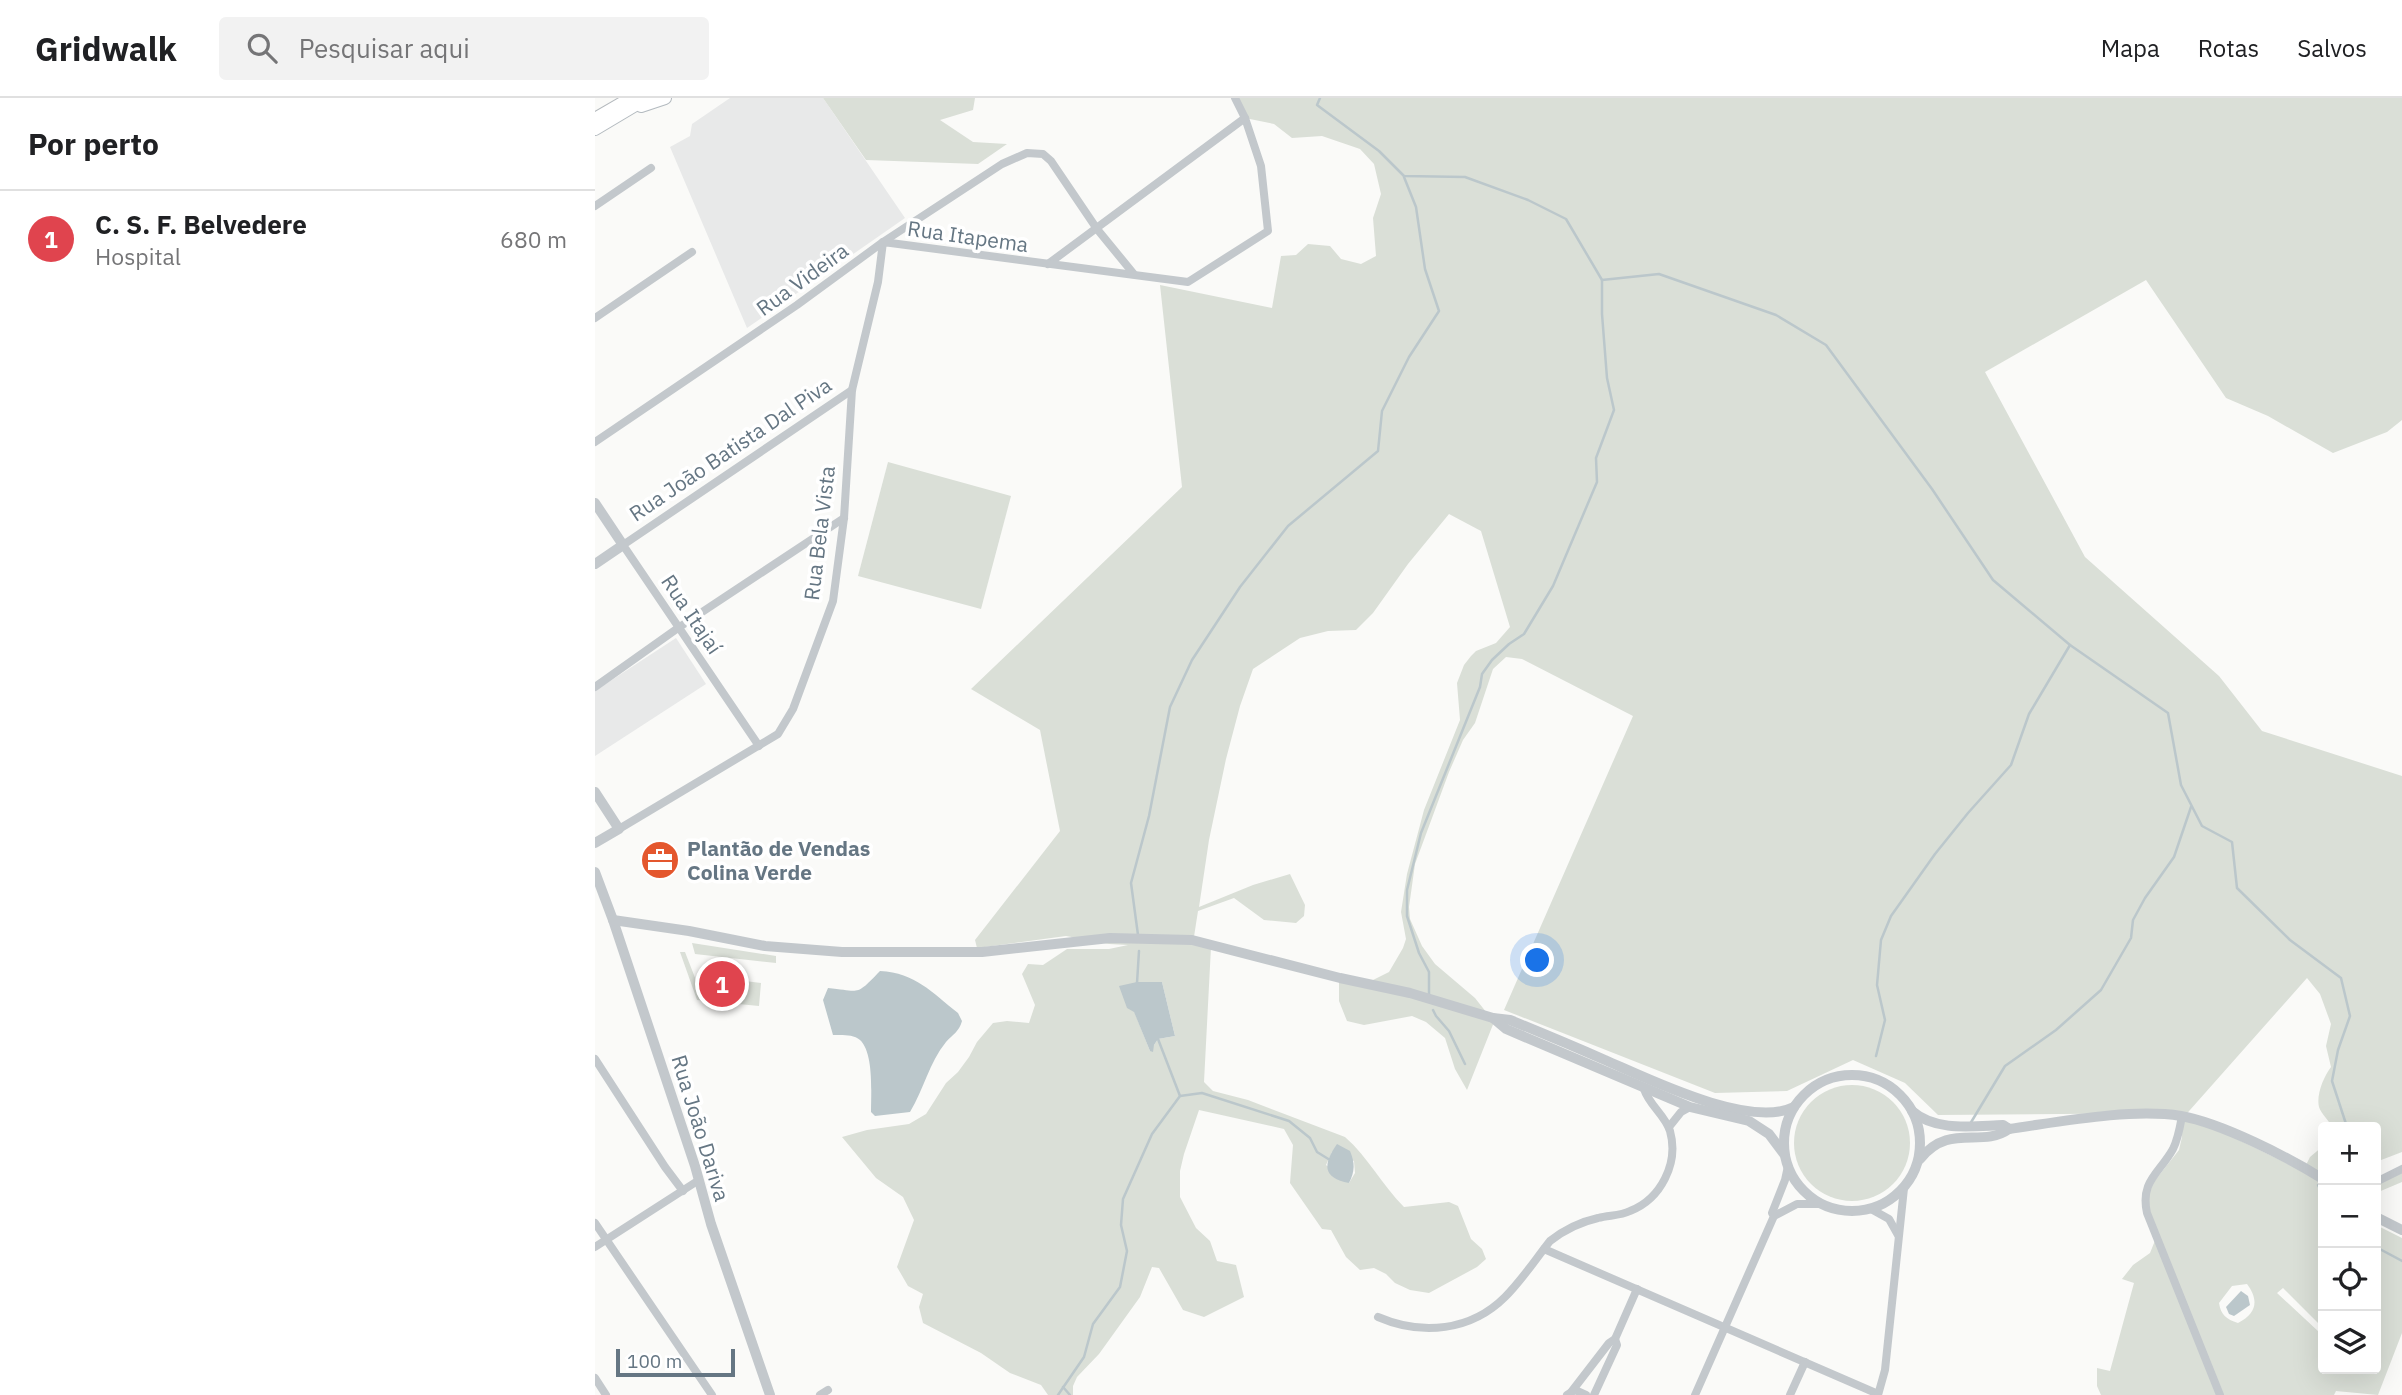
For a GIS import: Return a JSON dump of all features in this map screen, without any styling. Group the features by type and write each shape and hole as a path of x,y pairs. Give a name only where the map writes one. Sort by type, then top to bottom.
{"highway":[{"path":"595,110 615,98"},
{"path":"595,120 630,105"}],"main road":[{"path":"595,129 630,105 647,98"},
{"path":"630,105 666,98"}],"street":[{"path":"1048,264 1245,118 1235,98"},
{"name":"Rua Itapema","path":"883,242 1188,282 1268,231 1261,166 1245,118"},
{"name":"Rua Videira","path":"595,442 797,305 883,242 1002,164 1034,152 1043,154 1051,161 1097,229"},
{"path":"595,206 652,168"},
{"path":"1097,229 1133,273"},
{"name":"Rua Bela Vista","path":"595,843 778,734 793,709 833,601 844,518 852,390 878,282 883,242"},
{"path":"595,318 692,252"},
{"name":"Rua João Batista Dal Piva","path":"595,564 852,390"},
{"name":"Rua Itajaí","path":"595,503 759,746"},
{"path":"595,687 678,628 844,518"},
{"path":"595,792 619,828"},
{"name":"Rua João Dariva","path":"595,872 770,1395"},
{"path":"613,920 765,946 842,952 982,952 1110,938 1213,943 1340,978 1410,993 1493,1018 1510,1020 1688,1096 1763,1114 1785,1112 1794,1107"},
{"path":"1493,1018 1506,1028 1644,1089 1689,1107 1742,1119 1756,1125 1774,1139 1805,1192 1821,1204"},
{"path":"595,1059 683,1191"},
{"path":"1695,1395 1774,1216 1772,1213 1785,1180 1786,1126 1794,1107 1807,1092 1824,1081 1854,1075 1883,1083 1900,1095 1920,1118 1945,1126 2003,1125 2008,1129"},
{"path":"1378,1317 1423,1329 1468,1321 1489,1311 1506,1296 1558,1235 1597,1218 1628,1212 1649,1199 1661,1186 1671,1162 1672,1144 1668,1127 1644,1089"},
{"path":"1668,1127 1689,1107"},
{"path":"1912,1111 1919,1130 1918,1161"},
{"path":"1774,1216 1797,1204 1821,1204 1840,1210 1871,1209 1889,1201 1904,1188 1927,1150 1943,1140 1959,1136 2000,1135 2008,1129 2106,1116 2182,1116 2224,1129 2318,1176"},
{"path":"2182,1116 2174,1148 2155,1173 2143,1198 2220,1395"},
{"path":"2381,1179 2402,1169"},
{"path":"595,1247 699,1180"},
{"path":"1544,1249 1878,1394 1885,1370 1904,1188"},
{"path":"1871,1209 1889,1219 1898,1235"},
{"path":"2381,1220 2402,1230"},
{"path":"595,1223 712,1395"},
{"path":"1569,1393 1615,1339 1637,1289"},
{"path":"1594,1395 1617,1345 1615,1339"},
{"path":"1790,1395 1805,1362"},
{"path":"595,1378 606,1395"},
{"path":"1569,1393 1579,1390 1586,1395"}],"shaded area":[{"path":"730,98 823,98 905,218 747,328 670,147 690,136 692,124"},
{"path":"823,98 975,98 973,110 940,120 973,142 1007,144 978,164 866,160"},
{"path":"1235,98 2402,98 2402,420 2387,432 2333,453 2268,416 2226,398 2146,280 1985,372 2085,557 2219,676 2262,731 2402,776 2402,1152 2381,1160 2381,1122 2328,1122 2320,1110 2320,1091 2331,1067 2326,1046 2331,1024 2320,994 2307,978 2182,1119 2222,1132 2303,1171 2310,1157 2318,1150 2318,1323 2283,1288 2277,1293 2318,1331 2318,1374 2381,1374 2381,1228 2402,1238 2402,1333 2378,1395 2336,1391 2334,1395 2101,1395 2097,1386 2097,1368 2110,1371 2134,1283 2122,1279 2133,1265 2150,1253 2156,1238 2146,1214 2149,1188 2179,1150 2182,1137 2180,1113 1938,1115 1905,1083 1853,1060 1787,1091 1715,1093 1504,1010 1633,716 1522,659 1506,657 1493,669 1475,723 1463,740 1449,772 1415,864 1409,907 1410,919 1422,946 1435,964 1475,998 1494,1022 1467,1090 1455,1069 1445,1038 1426,1022 1412,1016 1364,1025 1347,1021 1339,1001 1339,981 1373,980 1389,972 1406,939 1401,912 1407,874 1424,810 1460,720 1457,683 1464,665 1476,651 1496,643 1510,627 1481,531 1449,514 1373,613 1356,630 1328,631 1300,638 1253,669 1226,759 1209,840 1199,907 1253,885 1290,874 1305,905 1304,916 1296,923 1264,920 1234,898 1198,911 1193,943 1211,947 1204,1082 1213,1091 1248,1100 1345,1137 1404,1207 1449,1202 1458,1206 1471,1239 1482,1249 1486,1259 1477,1267 1429,1293 1410,1290 1374,1268 1360,1270 1346,1257 1331,1230 1322,1229 1290,1183 1293,1145 1284,1129 1199,1110 1180,1171 1180,1197 1196,1228 1210,1241 1217,1261 1236,1265 1244,1297 1204,1317 1183,1310 1159,1268 1152,1267 1140,1297 1099,1354 1077,1377 1073,1395 1048,1395 1041,1385 1010,1373 981,1353 923,1323 919,1307 923,1294 908,1286 897,1267 914,1220 903,1197 876,1178 842,1137 867,1130 909,1124 926,1114 946,1083 958,1072 993,1023 1029,1023 1035,1005 1022,974 1028,964 1043,965 1067,949 1109,949 1128,945 1066,936 977,948 975,940 1060,831 1040,730 971,689 1182,487 1160,285 1272,308 1281,256 1296,255 1308,244 1330,246 1341,259 1361,264 1376,256 1373,218 1381,194 1374,164 1360,149 1322,136 1292,138 1274,124 1245,118","holes":["1137,982 1162,982 1175,1036 1158,1039 1150,1051 1134,1011","1332,1152 1354,1161 1355,1173 1349,1183 1326,1165","2247,1284 2253,1295 2254,1306 2249,1315 2238,1323 2225,1316 2219,1303 2232,1286"]},
{"path":"888,462 1011,496 981,609 858,576"},
{"path":"676,638 706,684 595,756 595,691"},
{"path":"692,943 776,956 776,963 695,954"},
{"path":"680,952 685,952 699,988 734,992 734,995 744,996 745,981 761,983 759,1006 697,1000"},
{"path":"880,971 904,975 922,985 958,1013 962,1021 935,1059 910,1112 875,1116 871,1112 868,1054 860,1040 847,1035 833,1035 823,1000 828,988 852,991 861,989"},
{"path":"1137,982 1162,982 1175,1036 1158,1039 1153,1052 1150,1051 1134,1012 1127,1008 1119,986"},
{"path":"1852,1085 1874,1090 1893,1102 1905,1121 1910,1143 1905,1165 1893,1184 1874,1196 1852,1201 1830,1196 1811,1184 1799,1165 1794,1143 1799,1121 1811,1102 1830,1090"},
{"path":"1337,1144 1352,1155 1353,1171 1349,1183 1334,1178 1328,1169 1329,1158"},
{"path":"2402,1166 2402,1182 2381,1191 2381,1176"},
{"path":"2241,1291 2248,1296 2250,1305 2234,1316 2229,1314 2226,1307"}],"waterway":[{"path":"1320,98 1317,105 1379,151 1404,176 1465,177 1528,200 1566,219 1602,280 1659,274 1776,315 1826,345 1932,489 1993,580 2070,645 2168,713 2181,785 2202,826 2232,842 2237,888 2290,940 2341,978 2350,1016 2338,1050 2332,1081 2345,1122"},
{"path":"1138,935 1131,883 1149,816 1170,707 1192,660 1240,587 1288,526 1378,451 1382,411 1409,357 1439,311 1425,269 1416,207 1404,177"},
{"path":"1429,994 1429,972 1419,953 1407,916 1407,890 1421,833 1480,687 1482,674 1492,660 1524,634 1553,586 1597,482 1596,458 1614,410 1607,378 1602,280"},
{"path":"1876,1056 1885,1020 1877,985 1881,940 1891,916 1935,854 2011,765 2029,714 2070,645"},
{"path":"1970,1124 2005,1066 2056,1030 2101,990 2131,938 2133,920 2145,898 2174,857 2191,807"},
{"path":"1137,983 1139,951"},
{"path":"1433,1010 1449,1031 1465,1064"},
{"path":"1058,1395 1084,1357 1093,1324 1120,1287 1127,1251 1121,1225 1123,1199 1152,1134 1180,1096 1158,1039"},
{"path":"1180,1096 1202,1093 1289,1121 1310,1138 1317,1152 1330,1160"},
{"path":"2378,1248 2402,1261"},
{"path":"1063,1387 1070,1395"}],"place":[{"name":"Plantão de Vendas Colina Verde","path":"660,860"},
{"name":"C. S. F. Belvedere","path":"722,984"}]}
